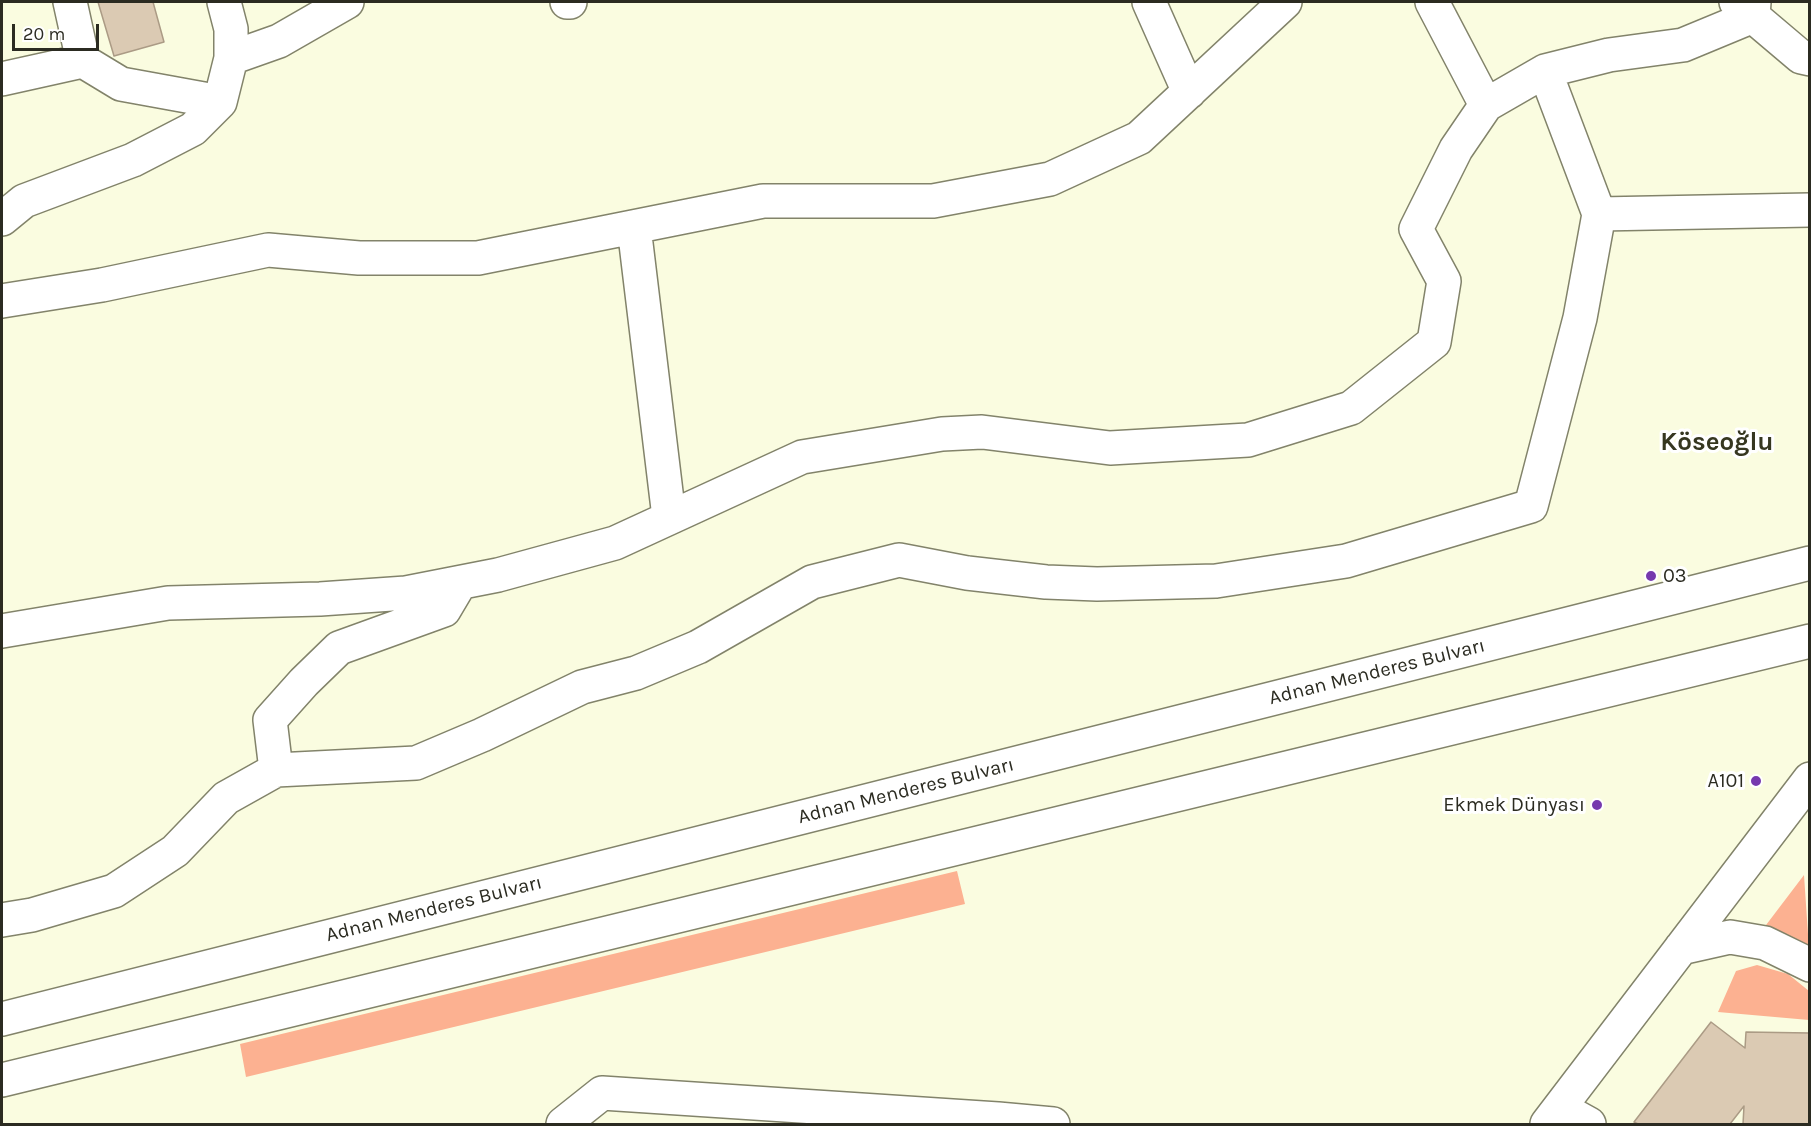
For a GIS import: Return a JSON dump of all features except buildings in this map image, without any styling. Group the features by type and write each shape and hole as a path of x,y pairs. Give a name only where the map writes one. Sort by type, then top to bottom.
{"main road":[{"path":"70,2 83,61"},
{"path":"2,219 24,201 133,160 192,129 220,102 231,58 231,29 224,2"},
{"path":"231,58 279,41 347,2"},
{"path":"1149,2 1189,92"},
{"path":"2,301 102,285 268,250 359,258 478,258 763,201 933,201 1050,179 1139,138 1285,2"},
{"path":"1432,2 1486,105"},
{"path":"2,631 168,603 374,596 406,593 460,583 615,543 802,458 942,434 982,432 1110,448 1248,440 1351,408 1434,342 1444,281 1416,229 1456,149 1486,105 1545,71 1609,56 1683,45 1747,6 1802,57 1809,59"},
{"path":"2,80 83,61 121,84 220,102"},
{"path":"2,920 32,915 114,891 175,851 226,798 276,770 416,763 482,735 582,687 636,674 698,647 812,582 899,560 967,573 1046,582 1097,584 1216,581 1346,561 1531,506 1580,318 1599,214 1545,71"},
{"path":"1599,214 1809,210"},
{"path":"634,227 669,517"},
{"name":"Adnan Menderes Bulvarı","path":"2,1018 1809,563"},
{"path":"276,770 270,720 304,682 339,648 444,610 460,583"},
{"path":"2,1080 1809,641"},
{"path":"1589,1125 1553,1116 1809,779"},
{"path":"1681,948 1730,937 1765,943 1809,965"},
{"path":"563,1125 602,1093 998,1119 1053,1125"}],"shaded area":[{"path":"957,871 965,904 246,1077 240,1044"},
{"path":"1804,875 1809,949 1763,929"},
{"path":"1757,965 1788,974 1809,991 1809,1020 1718,1012 1736,971"}],"place":[{"name":"03","path":"1651,576"},
{"name":"A101","path":"1756,781"},
{"name":"Ekmek Dünyası","path":"1597,805"}],"district":[{"name":"Köseoğlu","path":"1717,443"}]}
